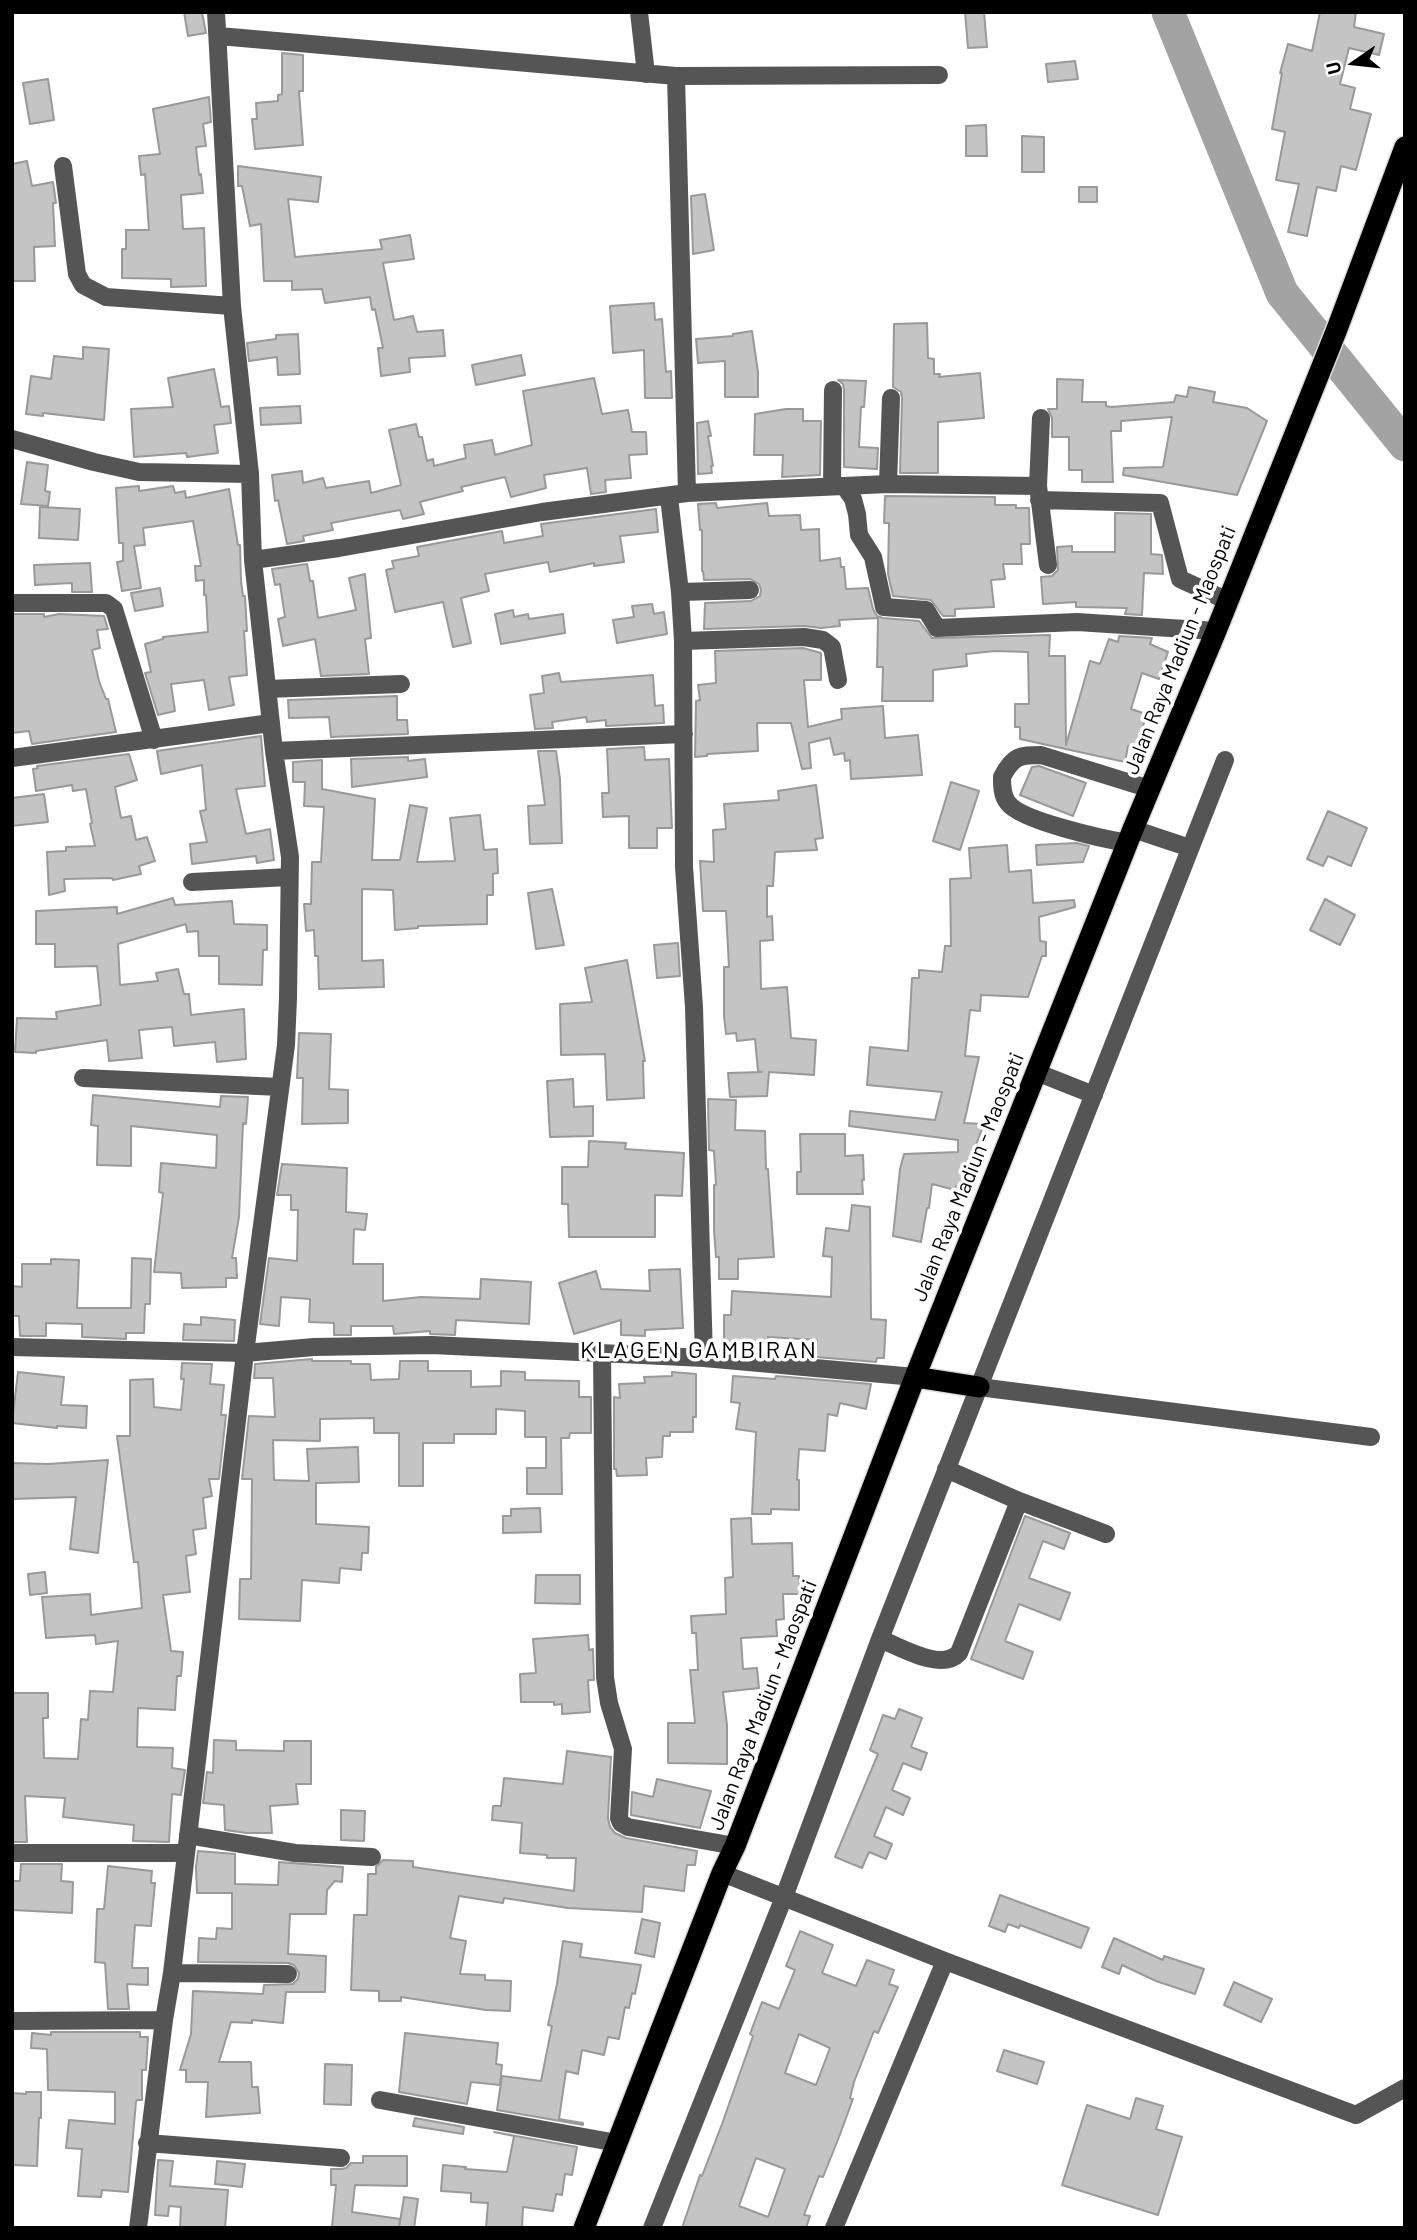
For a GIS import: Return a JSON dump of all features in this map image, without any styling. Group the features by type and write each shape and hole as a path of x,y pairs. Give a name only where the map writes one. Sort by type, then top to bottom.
{"highway":[{"name":"Jalan Raya Madiun - Maospati","path":"584,2228 722,1873 735,1846 915,1377 1130,836 1216,631 1337,329 1405,147"},
{"path":"915,1377 979,1387"}],"street":[{"path":"138,2228 147,2143 172,1973 245,1353 286,1045 290,857 274,751 253,560 250,474 232,306 216,12"},
{"path":"639,12 646,74"},
{"path":"219,36 676,76 939,75"},
{"path":"676,76 678,495 683,641 684,867 694,1007 704,1358"},
{"path":"63,166 77,274 83,285 106,297 232,306"},
{"path":"833,390 838,486 853,499 859,535 873,557 884,607 926,610 937,628 1077,622 1216,631"},
{"path":"888,484 891,398"},
{"path":"1041,418 1039,493 1048,565"},
{"path":"12,439 139,472 250,474"},
{"path":"253,560 339,548 542,512 678,495 888,484 1160,503 1180,579 1228,601"},
{"path":"680,592 750,590"},
{"path":"12,604 106,603 114,608 154,740"},
{"path":"683,641 804,637 823,640 832,647 838,680"},
{"path":"267,689 401,684"},
{"path":"12,758 271,723"},
{"path":"274,751 684,734"},
{"path":"1150,789 1041,755 1015,758 1002,777 1003,793 1009,804 1018,811 1072,831 1130,836 1191,848"},
{"path":"652,2228 784,1897 880,1639 1225,760"},
{"path":"192,882 289,877"},
{"path":"1037,1072 1094,1095"},
{"path":"83,1078 280,1087"},
{"path":"12,1346 245,1353 314,1347 432,1345 704,1358 915,1377"},
{"path":"602,1353 605,1677 609,1703 623,1749 619,1818 621,1824 628,1827 735,1846"},
{"path":"979,1387 1371,1437"},
{"path":"946,1469 1019,1501 1106,1534"},
{"path":"880,1639 937,1661 955,1658 1019,1501"},
{"path":"12,1853 187,1844 372,1857"},
{"path":"722,1873 945,1961 1356,2115 1405,2088"},
{"path":"834,2228 945,1961"},
{"path":"172,1973 288,1974"},
{"path":"12,2021 164,2020"},
{"path":"380,2100 617,2143"},
{"path":"147,2143 341,2158"}],"building":[{"path":"184,12 202,12 206,33 188,36"},
{"path":"965,12 984,12 987,47 968,48"},
{"path":"1320,12 1356,12 1354,27 1384,34 1379,55 1349,48 1340,84 1355,88 1350,109 1371,114 1356,170 1341,166 1336,191 1317,187 1307,236 1288,232 1299,184 1276,180 1285,132 1272,129 1280,73 1288,44 1312,51"},
{"path":"282,53 303,55 303,91 299,91 303,145 255,149 252,119 257,119 256,103 278,101 278,95 282,94"},
{"path":"1075,61 1078,79 1048,82 1046,64"},
{"path":"48,79 54,120 30,124 23,83"},
{"path":"209,97 211,122 203,124 206,146 196,147 203,193 181,195 183,229 204,228 206,286 171,287 171,279 122,278 122,249 126,249 126,230 149,230 145,174 141,175 139,156 160,154 153,109"},
{"path":"986,125 987,156 966,156 966,126"},
{"path":"1022,136 1044,137 1044,172 1022,172"},
{"path":"27,161 32,186 53,182 56,203 53,203 55,246 34,247 35,281 12,281 12,164"},
{"path":"238,166 321,177 318,202 288,199 295,257 382,249 380,240 410,235 414,259 383,263 394,320 413,316 417,332 443,330 445,356 409,358 410,372 381,376 378,348 383,348 370,297 325,303 322,289 292,290 292,281 264,281 261,224 250,226 242,186 238,186"},
{"path":"1079,187 1097,187 1097,202 1079,202"},
{"path":"705,194 714,250 693,254 691,196"},
{"path":"654,303 655,320 662,319 666,372 671,371 672,398 645,398 644,350 613,353 610,306"},
{"path":"927,323 928,358 934,359 934,374 940,374 939,377 980,373 984,418 938,422 938,473 900,473 902,398 901,392 893,387 894,324"},
{"path":"752,331 758,372 758,397 725,397 725,361 698,363 696,339 733,336"},
{"path":"298,334 300,374 278,375 277,357 249,361 247,343 276,339 276,335"},
{"path":"83,347 109,349 104,420 43,413 43,416 26,414 31,376 51,379 54,356 83,359"},
{"path":"521,355 525,375 476,385 472,365"},
{"path":"214,369 221,407 229,406 231,423 214,425 218,453 187,457 186,453 134,457 131,409 173,407 168,378"},
{"path":"594,378 602,414 628,410 632,432 646,432 647,454 629,455 631,478 605,480 606,492 591,494 587,468 544,475 546,488 511,497 505,477 461,487 463,491 420,502 424,514 403,519 400,510 331,523 333,530 303,536 304,541 287,544 278,500 275,501 272,475 302,471 303,483 323,478 326,488 369,481 371,493 401,485 389,430 416,424 427,461 433,459 434,466 466,458 464,445 492,440 495,455 532,445 523,391"},
{"path":"1057,379 1083,380 1082,402 1106,402 1106,406 1111,407 1174,402 1176,395 1187,397 1189,387 1215,392 1213,402 1247,408 1267,421 1237,495 1123,475 1124,468 1163,467 1172,417 1121,421 1121,431 1111,431 1113,482 1082,482 1082,470 1069,470 1069,437 1052,437 1052,418 1048,409 1057,409"},
{"path":"838,380 866,381 864,407 861,407 859,447 878,448 877,469 844,467 844,390 843,384"},
{"path":"300,406 301,423 261,425 260,408"},
{"path":"803,409 803,421 821,421 820,475 782,477 783,455 754,455 755,414"},
{"path":"708,421 712,473 698,474 697,423"},
{"path":"27,462 48,465 45,491 50,492 48,506 21,504"},
{"path":"139,486 139,491 173,486 175,493 185,491 186,498 229,489 240,545 247,631 244,631 247,675 229,677 234,705 209,710 204,680 171,684 175,711 158,715 145,673 151,672 145,644 163,637 208,632 206,595 204,580 196,581 195,566 201,566 193,521 143,528 145,545 134,546 141,588 122,591 117,562 123,561 123,543 119,543 116,488"},
{"path":"885,496 995,497 995,505 1029,508 1030,544 1021,544 1022,564 1003,564 1005,579 991,580 994,607 955,609 955,616 943,616 931,600 893,596 888,574 889,523 884,523"},
{"path":"716,503 717,508 767,503 769,516 800,515 801,530 819,529 820,561 840,558 841,567 844,567 846,589 868,588 877,616 919,621 932,638 1050,635 1049,656 1065,656 1066,745 1090,661 1100,664 1109,639 1118,642 1119,636 1152,638 1150,644 1168,652 1159,679 1142,673 1131,709 1146,714 1138,748 1128,746 1125,762 1020,739 1020,727 1015,727 1015,704 1029,704 1028,652 966,654 967,666 933,670 933,701 882,701 883,667 877,667 878,618 839,620 840,626 821,628 804,626 704,629 705,603 751,601 760,596 761,590 759,584 750,579 704,580 698,504"},
{"path":"40,507 80,509 78,540 39,538"},
{"path":"656,509 658,532 620,536 624,562 594,566 594,563 550,572 548,562 485,574 489,591 461,598 471,643 453,647 443,602 395,612 386,570 394,568 392,561 419,556 417,547 502,531 504,543 543,536 541,524"},
{"path":"1115,513 1151,514 1151,554 1162,555 1163,574 1144,573 1142,615 1125,614 1127,608 1076,607 1076,602 1043,604 1041,577 1052,576 1058,570 1057,547 1072,546 1072,552 1115,552"},
{"path":"90,563 92,592 72,592 72,583 35,585 34,565"},
{"path":"307,564 310,581 313,581 318,618 356,610 349,578 365,574 371,638 365,639 369,674 321,676 315,639 283,646 278,619 285,617 280,584 275,585 272,569"},
{"path":"160,588 163,606 135,611 131,593"},
{"path":"652,604 654,614 664,612 667,634 617,643 613,620 634,617 632,606"},
{"path":"513,610 514,617 528,614 529,619 563,614 565,633 501,644 495,614"},
{"path":"12,614 44,614 44,617 59,614 104,616 108,629 97,630 100,648 92,650 116,732 32,744 29,731 12,733"},
{"path":"803,648 821,653 821,680 804,680 808,727 842,719 841,709 883,706 885,738 918,735 922,775 851,779 850,760 845,761 844,753 834,755 830,738 809,743 811,768 802,769 791,723 757,723 758,751 695,757 696,701 700,700 698,685 716,683 715,651"},
{"path":"559,673 561,682 653,675 655,706 663,705 664,723 606,726 606,720 587,722 586,717 552,722 553,728 535,729 530,695 544,693 542,676"},
{"path":"397,696 397,720 407,720 408,734 331,737 329,717 289,718 288,700"},
{"path":"261,736 265,786 236,789 246,834 270,829 274,860 257,863 256,856 192,864 190,844 207,842 200,811 206,810 202,765 161,774 157,751"},
{"path":"644,747 645,760 669,759 672,828 657,828 657,848 629,848 629,816 603,817 602,793 609,793 607,749"},
{"path":"538,751 556,751 560,779 562,843 530,844 528,806 545,805"},
{"path":"129,754 137,780 115,787 121,818 131,816 136,840 147,837 155,861 139,866 141,874 113,880 64,879 65,891 49,895 47,852 66,851 66,847 95,846 86,789 73,791 72,785 36,791 33,769 38,768 37,766"},
{"path":"408,757 408,761 425,759 427,777 352,787 351,759"},
{"path":"322,760 322,789 375,799 372,860 400,860 410,805 427,808 417,862 455,861 450,818 480,815 484,850 497,849 498,873 493,874 493,895 487,895 487,924 418,926 395,930 393,890 362,889 362,961 383,960 384,987 319,989 314,930 306,931 304,904 311,904 312,862 321,862 324,807 304,806 305,782 293,782 293,762"},
{"path":"1039,766 1086,783 1073,816 1020,795 1032,767"},
{"path":"951,782 979,791 960,850 933,841"},
{"path":"816,785 823,838 815,839 817,850 775,852 773,886 767,886 767,917 772,916 773,940 760,941 761,989 787,987 791,1038 816,1040 814,1075 769,1072 767,1096 730,1097 728,1073 762,1072 758,1071 755,1039 737,1041 736,1033 726,1034 724,967 729,967 726,911 703,911 700,861 714,862 713,830 726,829 724,804 779,800 778,791"},
{"path":"44,794 48,822 12,826 12,798"},
{"path":"1328,811 1367,828 1351,866 1328,856 1323,866 1307,859"},
{"path":"1076,843 1089,846 1083,862 1037,865 1036,845"},
{"path":"1007,845 1009,872 1031,870 1033,903 1074,900 1075,907 1039,917 1040,941 1046,942 1046,956 1042,956 1028,997 981,995 980,1011 970,1010 965,1056 979,1057 964,1123 984,1124 971,1158 963,1193 956,1192 956,1186 955,1190 932,1184 921,1242 893,1236 904,1154 958,1152 958,1140 849,1126 850,1111 935,1120 942,1092 867,1085 870,1047 908,1051 912,978 919,978 919,970 942,972 945,946 951,946 950,879 971,878 969,848"},
{"path":"552,889 564,945 536,949 528,893"},
{"path":"173,898 175,905 232,901 234,924 267,925 262,985 219,984 219,956 199,956 198,931 187,932 186,924 118,944 120,985 158,981 156,973 178,969 184,994 189,994 191,1015 244,1009 246,1059 217,1062 215,1042 174,1046 172,1027 139,1030 142,1058 109,1061 107,1040 36,1053 15,1052 17,1018 57,1019 56,1012 101,1005 97,966 55,967 55,944 36,944 36,911 117,907 117,914"},
{"path":"1325,899 1355,915 1340,945 1310,930"},
{"path":"678,943 680,976 657,978 654,945"},
{"path":"627,960 645,1061 644,1098 607,1100 605,1054 561,1055 560,1004 592,1002 585,968"},
{"path":"299,1033 331,1034 329,1089 348,1090 348,1123 302,1124 303,1078 297,1078"},
{"path":"573,1079 574,1107 593,1106 593,1136 550,1137 547,1081"},
{"path":"93,1095 220,1107 221,1096 248,1097 246,1124 243,1123 239,1217 232,1258 236,1258 237,1278 226,1278 226,1287 182,1288 181,1273 154,1272 163,1193 159,1192 161,1163 216,1168 217,1135 131,1126 131,1166 97,1165 98,1126 91,1125"},
{"path":"708,1099 736,1100 735,1130 765,1131 774,1257 738,1259 738,1279 719,1279 719,1257 716,1257 714,1230 714,1151 709,1150"},
{"path":"800,1134 845,1134 845,1156 863,1155 863,1194 797,1194 797,1172 801,1172"},
{"path":"589,1141 626,1143 625,1149 684,1153 682,1196 655,1195 655,1237 569,1237 568,1204 562,1204 562,1167 588,1167"},
{"path":"282,1164 347,1168 346,1212 367,1214 365,1230 354,1229 353,1264 383,1264 383,1301 421,1297 480,1299 481,1279 531,1282 529,1324 456,1320 455,1335 430,1334 430,1331 394,1334 393,1326 351,1326 351,1335 334,1335 334,1323 309,1322 310,1299 281,1297 279,1326 260,1324 269,1258 297,1261 298,1210 291,1210 291,1195 277,1195"},
{"path":"852,1205 870,1207 871,1319 886,1320 884,1358 877,1358 876,1362 816,1357 817,1340 768,1337 767,1350 724,1348 724,1315 731,1315 732,1291 831,1297 832,1257 823,1256 826,1228 849,1231"},
{"path":"132,1258 151,1259 150,1304 145,1304 144,1333 126,1333 126,1339 82,1337 82,1324 46,1323 46,1336 20,1336 19,1316 12,1316 12,1286 22,1287 22,1264 51,1264 51,1259 79,1260 77,1308 131,1308"},
{"path":"680,1269 683,1328 645,1330 645,1336 621,1335 621,1320 574,1334 559,1283 596,1271 601,1289 650,1291 649,1270"},
{"path":"201,1317 235,1320 234,1341 183,1340 184,1324 201,1325"},
{"path":"312,1359 370,1364 371,1380 399,1379 400,1361 428,1361 428,1371 471,1371 471,1387 501,1386 501,1371 525,1372 525,1380 579,1381 579,1397 591,1397 591,1433 570,1433 569,1438 561,1438 562,1494 527,1494 527,1468 546,1468 546,1437 525,1437 525,1411 496,1409 496,1434 454,1434 454,1443 423,1443 423,1486 399,1486 399,1433 374,1433 374,1418 320,1419 320,1441 273,1440 274,1480 309,1481 307,1449 358,1447 359,1482 316,1483 316,1524 369,1527 368,1553 362,1553 361,1570 340,1568 339,1583 302,1580 300,1621 239,1619 240,1579 251,1579 252,1479 242,1479 249,1416 275,1417 273,1378 254,1378 255,1364"},
{"path":"182,1363 212,1364 210,1384 224,1385 221,1415 226,1415 219,1479 209,1479 212,1496 203,1498 206,1528 193,1530 196,1554 186,1556 190,1592 163,1595 171,1651 183,1652 181,1676 177,1676 175,1710 138,1708 137,1747 173,1748 172,1768 185,1770 181,1795 172,1794 169,1842 133,1841 134,1825 63,1817 65,1798 25,1796 27,1842 12,1842 12,1693 48,1693 48,1718 43,1718 44,1758 78,1759 81,1719 88,1720 90,1691 113,1692 118,1641 96,1644 95,1635 46,1638 42,1597 90,1594 91,1615 142,1608 138,1562 134,1562 117,1436 130,1436 130,1380 153,1379 154,1407 181,1410 184,1379 181,1379"},
{"path":"18,1372 64,1377 61,1405 87,1406 86,1428 12,1423"},
{"path":"672,1372 696,1374 696,1417 693,1417 693,1432 670,1432 670,1436 663,1436 662,1457 646,1458 647,1475 617,1476 614,1469 614,1397 620,1398 619,1384 645,1383 644,1377 672,1376"},
{"path":"733,1376 775,1379 776,1376 871,1384 866,1409 840,1403 837,1416 828,1414 825,1451 799,1449 799,1510 771,1509 771,1514 752,1514 756,1432 736,1429 740,1403 731,1402"},
{"path":"108,1460 98,1553 70,1549 76,1497 12,1499 12,1463 48,1464"},
{"path":"540,1508 541,1532 503,1533 503,1516 511,1516 511,1509"},
{"path":"1025,1516 1070,1533 1064,1549 1043,1541 1029,1578 1070,1593 1060,1620 1019,1604 1005,1641 1033,1652 1023,1679 971,1659"},
{"path":"751,1518 752,1544 792,1543 793,1576 799,1576 800,1594 783,1594 784,1619 776,1620 777,1636 741,1638 743,1669 757,1668 759,1688 723,1692 727,1725 727,1764 668,1763 668,1723 695,1723 690,1670 698,1670 696,1633 692,1633 691,1616 726,1614 725,1578 733,1577 731,1519"},
{"path":"45,1572 47,1593 30,1595 28,1574"},
{"path":"536,1575 580,1575 580,1604 535,1603"},
{"path":"588,1635 589,1650 593,1649 594,1680 588,1680 590,1712 562,1714 562,1704 521,1702 520,1674 536,1673 533,1639"},
{"path":"899,1709 922,1718 911,1747 927,1753 921,1770 903,1763 892,1790 910,1798 903,1815 886,1807 874,1836 892,1844 886,1859 869,1852 862,1868 835,1857 878,1754 870,1750 883,1715 895,1719"},
{"path":"214,1740 236,1741 236,1750 284,1751 284,1741 311,1741 311,1784 296,1784 298,1804 270,1806 272,1833 225,1830 224,1805 203,1803 207,1772 213,1773"},
{"path":"567,1751 611,1757 608,1818 615,1833 626,1838 697,1851 695,1865 687,1865 684,1891 644,1886 642,1912 568,1908 504,1898 503,1903 459,1896 450,1938 466,1941 460,1974 485,1975 485,1980 511,1981 510,2011 401,1997 401,2001 379,2001 379,1991 351,1990 354,1915 367,1915 368,1874 376,1874 376,1867 383,1860 413,1861 413,1867 574,1891 576,1858 547,1858 547,1855 520,1853 522,1823 492,1820 493,1806 501,1806 504,1778 563,1784"},
{"path":"657,1779 711,1791 700,1828 631,1815 632,1792 653,1797"},
{"path":"341,1810 365,1811 364,1841 341,1840"},
{"path":"198,1851 235,1854 235,1884 278,1885 279,1862 343,1867 342,1882 335,1881 327,1890 326,1914 290,1914 288,1954 326,1956 325,1992 286,1992 283,2023 252,2020 252,2023 231,2022 219,2062 251,2062 252,2087 258,2087 260,2113 206,2117 208,2082 186,2082 186,2070 180,2070 191,2034 193,1991 263,1994 264,1985 293,1984 299,1973 294,1965 288,1963 198,1962 199,1938 216,1939 217,1928 232,1929 232,1893 197,1893"},
{"path":"21,1864 62,1864 61,1881 73,1882 72,1913 12,1910 12,1881 20,1881"},
{"path":"108,1866 152,1871 151,1883 155,1883 151,1926 135,1925 132,1968 148,1968 148,1985 127,1984 129,2009 108,2009 105,1963 95,1962 97,1909 104,1909"},
{"path":"1000,1895 1089,1928 1081,1948 1020,1925 1019,1928 1008,1924 1005,1932 989,1926"},
{"path":"642,1919 660,1923 654,1957 635,1953"},
{"path":"800,1931 833,1945 822,1973 856,1986 867,1960 894,1970 889,1984 898,1987 878,2033 874,2031 854,2082 850,2098 853,2099 839,2137 823,2177 819,2176 804,2215 810,2216 806,2228 682,2228 700,2175 702,2176 722,2124 762,2002 779,2009 795,1970 786,1966","holes":["799,2034 830,2048 816,2085 785,2073","756,2158 785,2169 768,2217 739,2206"]},
{"path":"1114,1938 1163,1960 1164,1956 1204,1969 1195,1994 1156,1981 1122,1965 1119,1974 1102,1967"},
{"path":"563,1941 582,1944 580,1957 641,1965 635,1994 632,1993 629,2008 625,2007 619,2039 608,2037 604,2055 582,2050 578,2074 566,2071 559,2119 583,2125 497,2110 502,2076 541,2081 552,2026 548,2025"},
{"path":"1234,1982 1272,1999 1261,2022 1224,2005"},
{"path":"51,2032 140,2032 140,2037 148,2037 146,2070 142,2070 142,2100 136,2102 128,2192 102,2190 101,2197 78,2196 82,2149 66,2148 69,2120 115,2124 115,2092 48,2090 47,2049 31,2048 32,2033 51,2035"},
{"path":"405,2033 498,2043 496,2064 502,2065 500,2085 471,2082 467,2104 399,2092"},
{"path":"1004,2050 1044,2062 1037,2084 997,2071"},
{"path":"325,2064 352,2065 351,2105 324,2104"},
{"path":"41,2092 37,2166 12,2165 12,2093"},
{"path":"1136,2098 1163,2106 1156,2129 1182,2137 1158,2215 1062,2185 1087,2105 1130,2119"},
{"path":"415,2118 464,2127 463,2134 413,2126"},
{"path":"494,2132 577,2147 572,2175 565,2174 562,2195 556,2194 553,2211 523,2207 522,2228 486,2228 488,2203 471,2202 471,2193 441,2191 443,2165 507,2172 514,2136"},
{"path":"363,2156 407,2156 407,2186 355,2185 352,2212 400,2219 399,2228 332,2227 336,2185 331,2185 331,2169 346,2168 351,2163 363,2163"},
{"path":"158,2160 173,2161 170,2186 228,2190 225,2228 180,2228 181,2207 169,2206 168,2216 155,2215"},
{"path":"217,2161 245,2164 242,2187 215,2184"},
{"path":"404,2197 418,2199 414,2228 399,2228"}],"waterway":[{"path":"1168,12 1282,293 1405,445"}],"district":[{"name":"KLAGEN GAMBIRAN","path":"699,1350"}]}
